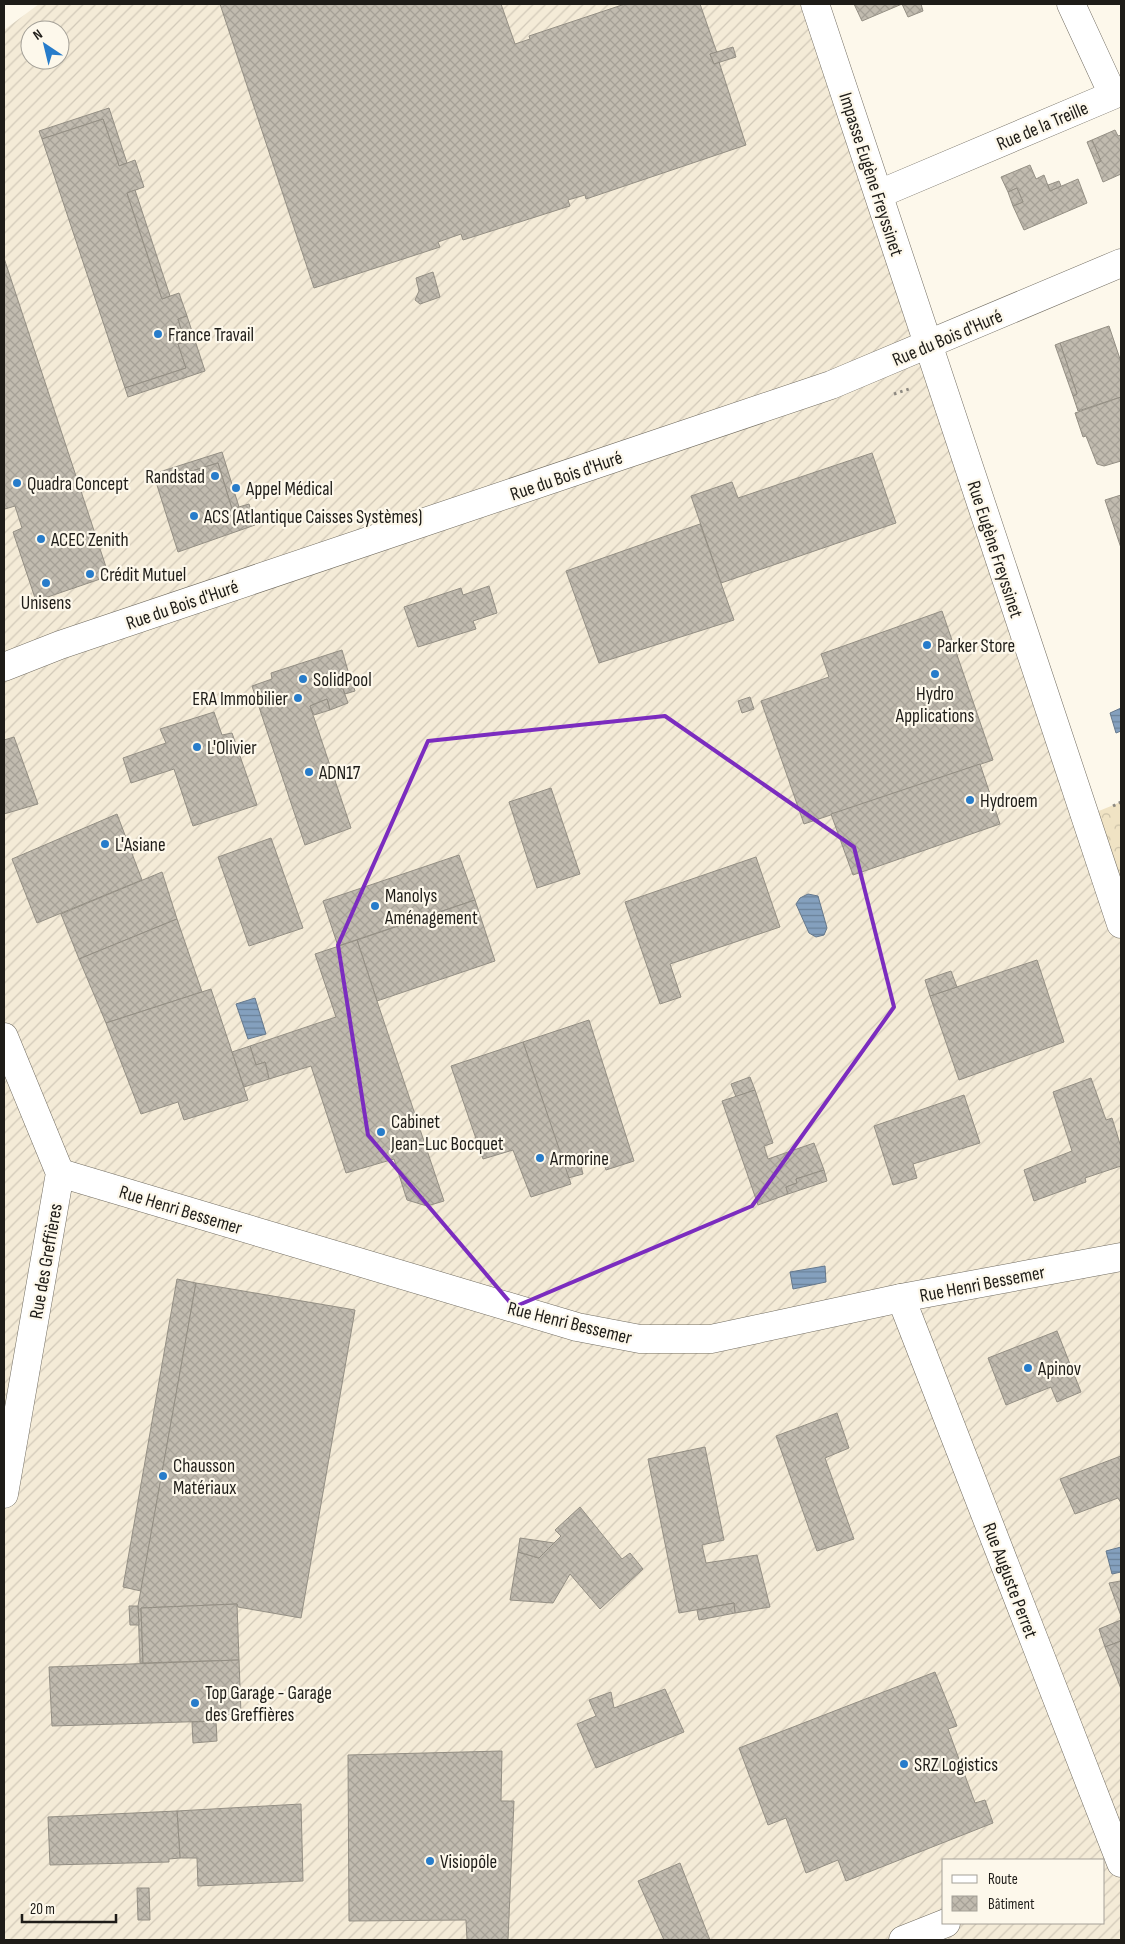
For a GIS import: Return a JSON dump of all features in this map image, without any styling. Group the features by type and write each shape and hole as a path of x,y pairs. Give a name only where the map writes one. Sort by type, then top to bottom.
{"street":[{"name":"Impasse Eugène Freyssinet","path":"814,4 928,344"},
{"name":"Rue de la Treille","path":"879,194 1113,95 1071,4"},
{"name":"Rue du Bois d'Huré","path":"4,667 60,645 831,385 1121,263"},
{"name":"Rue Eugène Freyssinet","path":"928,344 1121,924"},
{"path":"4,1037 60,1173"},
{"name":"Rue Henri Bessemer","path":"60,1173 577,1327 640,1339 711,1339 901,1298 1121,1257"},
{"name":"Rue des Greffières","path":"4,1494 60,1173"},
{"name":"Rue Auguste Perret","path":"901,1298 1113,1859"},
{"path":"903,1940 943,1924"}],"highlighted area":[{"path":"665,716 854,847 894,1007 752,1206 514,1307 368,1135 338,945 428,741"}],"shaded area":[{"path":"39,4 815,4 1121,916 1121,1940 4,1940 4,30"}],"green space":[{"path":"1121,802 1121,924 1084,817"}],"water":[{"path":"1121,708 1121,731 1116,733 1110,713"},
{"path":"808,894 818,896 827,928 824,935 816,937 809,933 796,904 800,898"},
{"path":"255,998 266,1034 248,1039 236,1004"},
{"path":"825,1266 826,1282 793,1289 790,1272"},
{"path":"1121,1547 1121,1572 1112,1574 1106,1551"}],"building":[{"path":"220,4 501,4 515,44 530,39 529,36 625,4 700,4 717,53 710,54 714,64 719,62 746,145 586,199 585,195 568,200 570,206 463,240 461,234 438,242 440,247 314,288"},
{"path":"854,4 902,4 862,21"},
{"path":"902,4 921,4 923,11 908,17"},
{"path":"733,47 736,57 714,64 710,54"},
{"path":"109,108 127,163 119,166 103,119 42,139 39,131"},
{"path":"103,119 119,166 135,160 144,187 127,193 162,299 179,293 187,316 178,319 185,342 178,344 186,368 125,388 42,139"},
{"path":"1115,130 1118,136 1121,135 1121,174 1103,182 1096,164 1101,161 1092,140"},
{"path":"1092,140 1101,161 1096,164 1087,142"},
{"path":"1030,165 1036,179 1044,175 1050,191 1078,179 1087,203 1024,230 1013,206 1023,202 1017,188 1008,192 1001,177"},
{"path":"1059,181 1061,186 1050,191 1048,185"},
{"path":"1017,188 1023,202 1013,206 1008,192"},
{"path":"135,190 170,296 162,299 127,193"},
{"path":"4,258 109,576 36,601 13,532 22,528 15,506 5,509 4,505"},
{"path":"433,272 440,297 420,304 415,300 419,291 416,278"},
{"path":"187,316 205,371 128,397 125,388 186,368 178,344 185,342 178,319"},
{"path":"1109,326 1121,362 1121,397 1078,411 1073,396 1077,394 1060,343"},
{"path":"1060,343 1077,394 1073,396 1055,345"},
{"path":"1121,397 1121,461 1104,466 1097,464 1086,436 1083,437 1075,413"},
{"path":"222,452 239,507 232,509 218,463 156,482 153,474"},
{"path":"872,453 896,523 721,583 691,496 732,482 738,498"},
{"path":"218,463 232,509 249,504 255,525 178,552 156,482"},
{"path":"1121,495 1121,548 1105,500"},
{"path":"700,524 734,620 599,663 566,571"},
{"path":"489,586 497,613 473,621 476,629 418,647 404,607 461,588 463,595"},
{"path":"942,611 993,760 804,824 761,701 829,677 821,654"},
{"path":"342,650 348,671 338,675 348,703 330,710 327,699 310,706 351,828 305,845 252,686 272,679 271,673"},
{"path":"348,671 355,691 345,694 338,675"},
{"path":"750,697 754,709 742,713 738,701"},
{"path":"327,699 330,710 314,715 310,706"},
{"path":"214,712 222,735 232,733 257,805 193,826 174,769 131,783 123,758 166,743 160,729"},
{"path":"14,737 38,804 4,814 4,740"},
{"path":"980,764 1000,824 853,875 831,814"},
{"path":"551,788 580,874 537,888 509,802"},
{"path":"117,814 142,880 37,923 12,859"},
{"path":"271,838 303,928 249,946 218,857"},
{"path":"459,855 475,900 338,946 323,901"},
{"path":"756,857 780,927 670,964 681,997 660,1004 625,902"},
{"path":"162,872 177,919 79,959 61,914"},
{"path":"475,900 495,961 377,1001 357,940"},
{"path":"177,919 202,992 106,1023 79,959"},
{"path":"357,940 444,1201 427,1206 407,1200 394,1159 346,1173 311,1066 269,1079 265,1062 256,1065 250,1046 336,1017 315,954"},
{"path":"1037,960 1064,1042 959,1080 930,996"},
{"path":"951,971 957,987 930,996 925,980"},
{"path":"211,989 248,1100 184,1120 178,1102 141,1114 106,1023"},
{"path":"589,1020 634,1161 606,1170 602,1158 581,1166 583,1174 568,1178 523,1042"},
{"path":"523,1042 571,1184 531,1197 513,1150 483,1159 451,1066"},
{"path":"250,1046 256,1065 265,1062 269,1079 244,1087 232,1052"},
{"path":"750,1077 755,1090 736,1097 731,1084"},
{"path":"1091,1078 1106,1120 1112,1118 1121,1147 1121,1166 1085,1178 1086,1182 1034,1201 1024,1170 1072,1151 1053,1092"},
{"path":"755,1090 773,1143 764,1146 768,1159 814,1143 824,1170 796,1179 797,1183 786,1187 788,1194 758,1205 722,1101"},
{"path":"964,1095 980,1143 913,1164 917,1178 893,1185 874,1126"},
{"path":"824,1170 827,1181 788,1194 786,1187 797,1183 796,1179"},
{"path":"177,1279 196,1283 141,1591 123,1587"},
{"path":"196,1283 355,1310 301,1618 238,1607 237,1604 141,1608 143,1663 140,1663 138,1606"},
{"path":"1057,1331 1081,1392 1057,1402 1051,1387 1006,1405 988,1358"},
{"path":"837,1413 849,1448 825,1458 854,1539 817,1551 776,1436"},
{"path":"705,1447 724,1540 702,1545 706,1563 757,1555 770,1607 735,1613 734,1603 679,1613 648,1459"},
{"path":"1121,1456 1121,1503 1118,1498 1075,1514 1060,1479"},
{"path":"580,1507 622,1559 630,1553 643,1569 600,1609 570,1574 553,1603 510,1600 518,1552 539,1558 561,1536 555,1530"},
{"path":"520,1538 554,1543 539,1558 518,1552"},
{"path":"1121,1581 1121,1616 1109,1583"},
{"path":"734,1603 735,1613 699,1620 697,1610"},
{"path":"237,1604 239,1660 143,1663 141,1608"},
{"path":"129,1606 138,1606 139,1625 130,1625"},
{"path":"1121,1620 1121,1641 1105,1647 1099,1629"},
{"path":"1121,1641 1121,1689 1105,1647"},
{"path":"239,1660 241,1714 216,1715 216,1721 52,1726 49,1667"},
{"path":"935,1672 957,1726 948,1729 975,1803 985,1800 993,1823 846,1881 838,1860 806,1873 786,1818 768,1825 739,1748"},
{"path":"665,1689 684,1732 596,1768 577,1724 596,1716 589,1700 611,1692 614,1708"},
{"path":"216,1721 217,1741 193,1743 192,1722"},
{"name":"Visiopôle","path":"502,1751 501,1801 514,1801 508,1940 467,1940 466,1920 349,1921 348,1755"},
{"path":"301,1804 303,1881 198,1886 197,1858 180,1858 177,1811"},
{"path":"177,1811 180,1858 169,1859 169,1862 50,1865 48,1817"},
{"path":"680,1863 710,1940 664,1940 638,1881"},
{"path":"137,1888 149,1888 150,1920 138,1920"}],"place":[{"name":"France Travail","path":"158,334"},
{"name":"Randstad","path":"215,476"},
{"name":"Quadra Concept","path":"17,483"},
{"name":"Appel Médical","path":"236,488"},
{"name":"ACS (Atlantique Caisses Systèmes)","path":"194,516"},
{"name":"ACEC Zenith","path":"41,539"},
{"name":"Crédit Mutuel","path":"90,574"},
{"name":"Unisens","path":"46,583"},
{"name":"Parker Store","path":"927,645"},
{"name":"Hydro Applications","path":"935,674"},
{"name":"SolidPool","path":"303,679"},
{"name":"ERA Immobilier","path":"298,698"},
{"name":"L'Olivier","path":"197,747"},
{"name":"ADN17","path":"309,772"},
{"name":"Hydroem","path":"970,800"},
{"name":"L'Asiane","path":"105,844"},
{"name":"Manolys Aménagement","path":"375,906"},
{"name":"Cabinet Jean-Luc Bocquet","path":"381,1132"},
{"name":"Armorine","path":"540,1158"},
{"name":"Apinov","path":"1028,1368"},
{"name":"Chausson Matériaux","path":"163,1476"},
{"name":"Top Garage - Garage des Greffières","path":"195,1703"},
{"name":"SRZ Logistics","path":"904,1764"},
{"name":"Visiopôle","path":"430,1861"}]}
